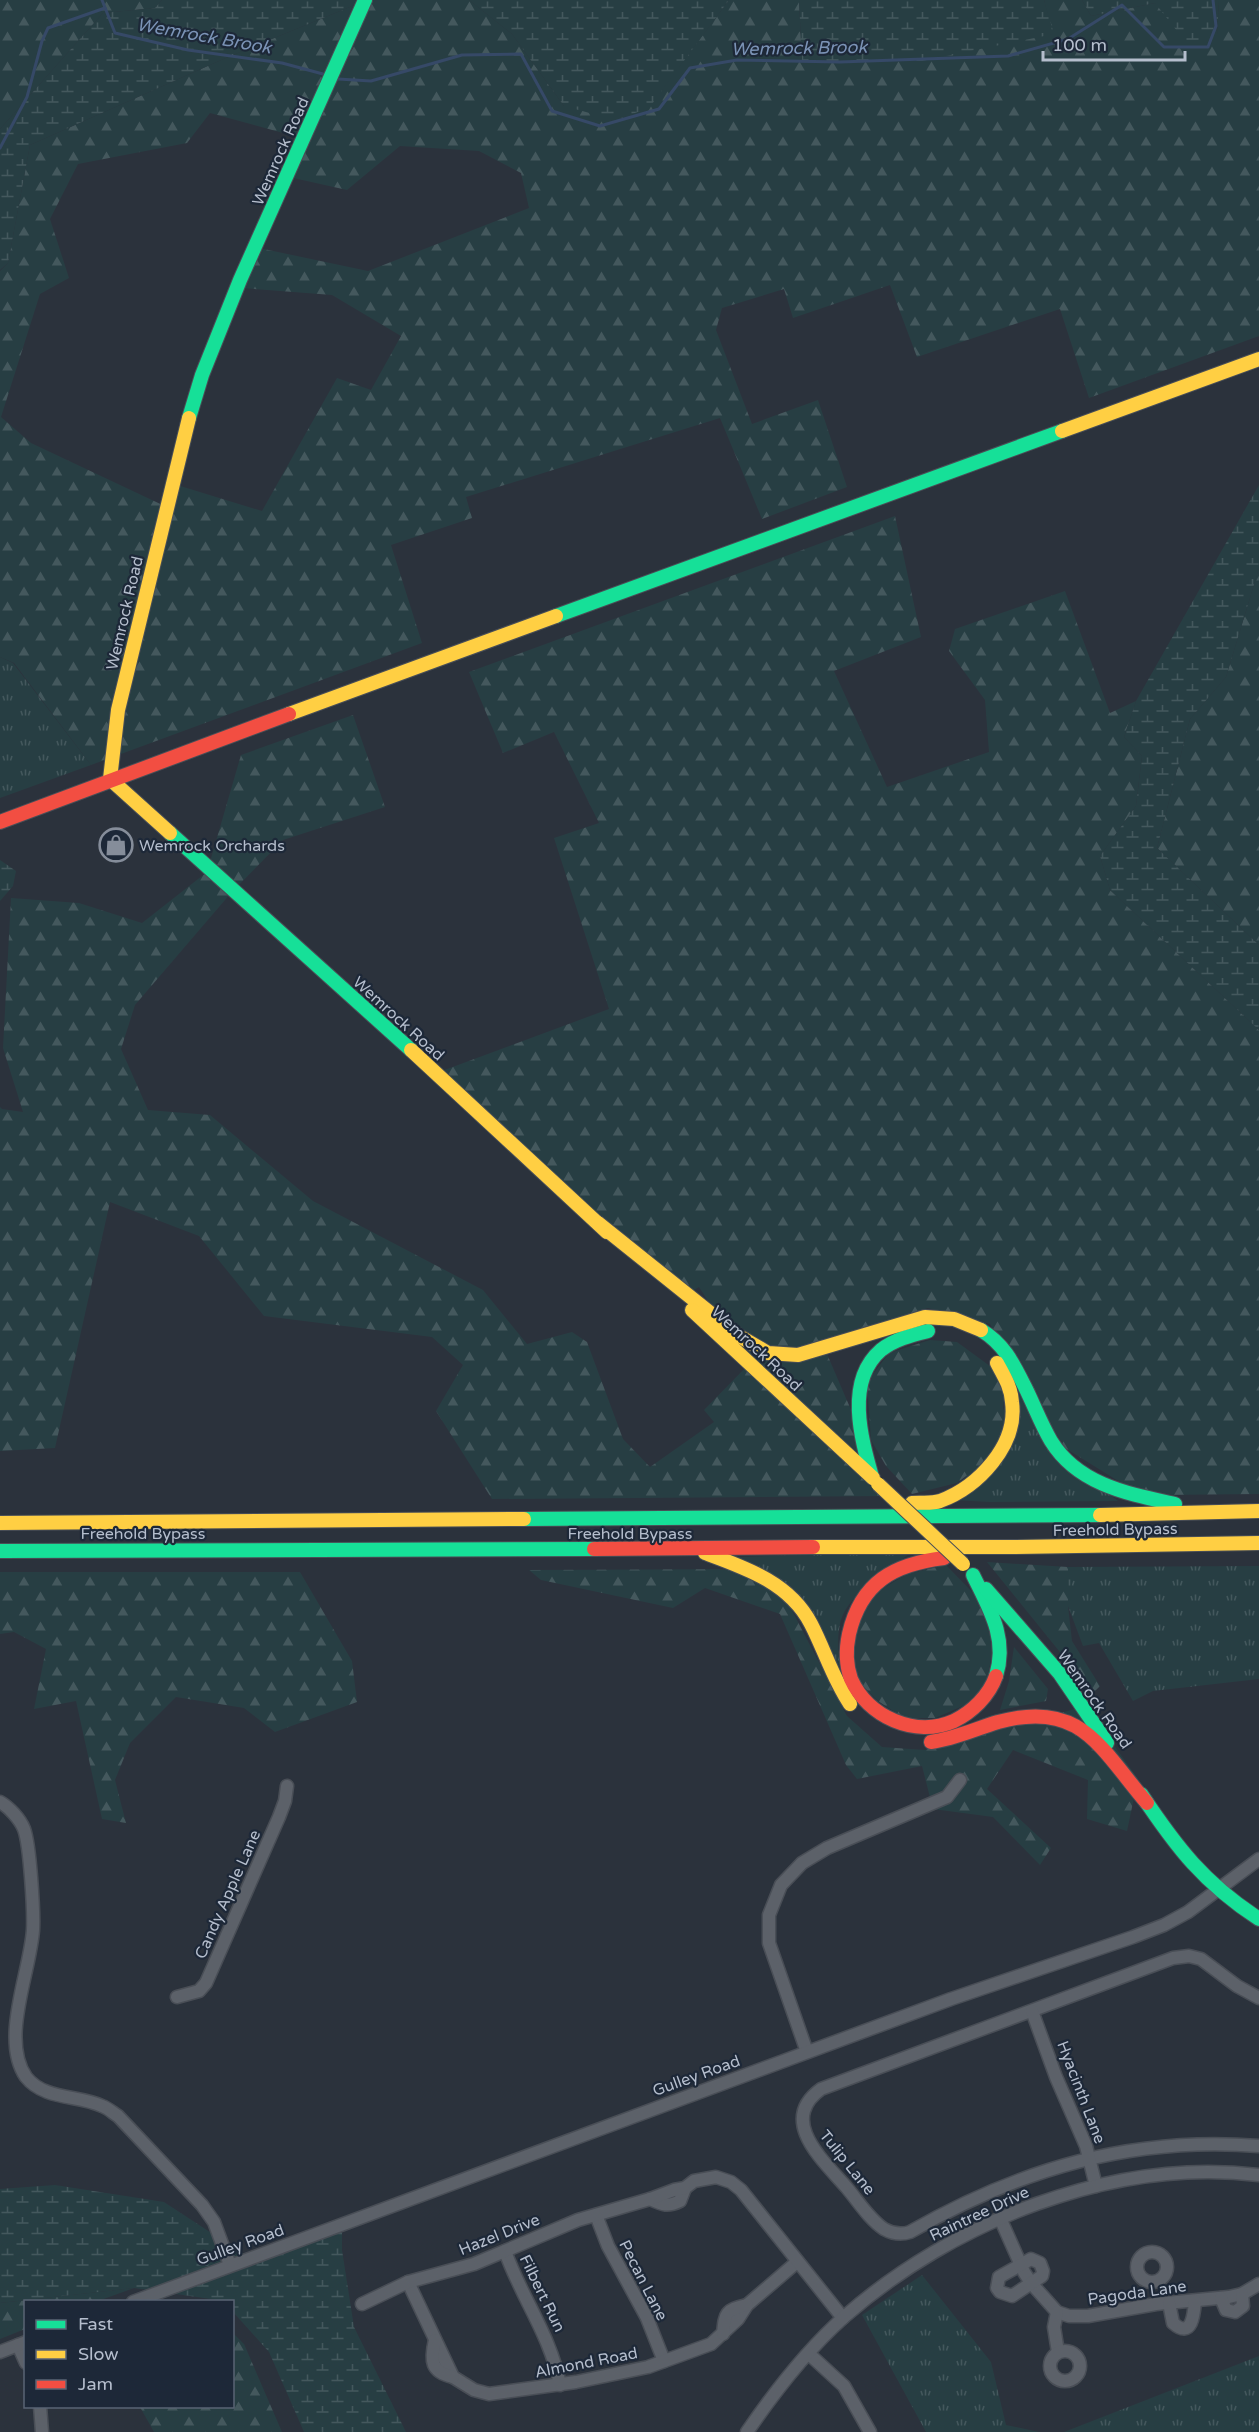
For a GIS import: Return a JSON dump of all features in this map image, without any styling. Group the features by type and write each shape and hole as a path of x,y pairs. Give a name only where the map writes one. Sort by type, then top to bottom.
{"main road":[{"name":"Wemrock Road","path":"365,0 240,280 202,375 185,432 118,710 110,778 495,1126 963,1564 1060,1674 1181,1851 1218,1890"},
{"path":"0,822 110,778 1259,359"},
{"path":"598,1223 739,1336 768,1353 798,1355 925,1317 954,1319 975,1326 993,1337 1008,1353 1052,1442 1078,1471 1096,1482 1138,1497 1227,1511"},
{"path":"720,1518 841,1506 938,1501 972,1484 995,1462 1007,1439 1011,1423 1010,1387 1000,1366 990,1354 968,1338 930,1331 901,1338 876,1356 862,1381 858,1398 862,1446 875,1480"},
{"name":"Freehold Bypass","path":"0,1523 1165,1514 1259,1511"},
{"path":"973,1575 995,1619 1000,1643 1000,1665 986,1696 963,1718 937,1728 907,1727 881,1716 860,1695 850,1676 846,1658 847,1636 853,1617 863,1599 876,1582 898,1567 918,1561 951,1557 1192,1544"},
{"name":"Freehold Bypass","path":"0,1551 696,1549 762,1546 1259,1544"},
{"path":"696,1549 757,1573 782,1588 796,1602 810,1623 845,1698 858,1715"},
{"path":"917,1742 945,1740 1029,1715 1065,1719 1088,1734 1147,1803"},
{"path":"1218,1890 1259,1919"}],"street":[{"path":"807,2052 769,1942 769,1915 781,1885 802,1863 826,1848 947,1797 960,1780"},
{"name":"Candy Apple Lane","path":"177,1997 199,1991 206,1983 279,1816 285,1801 286,1786"},
{"path":"0,1802 7,1806 24,1828 28,1845 33,1929 15,2018 18,2066 28,2080 51,2094 102,2106 118,2116 202,2205 214,2222 230,2265"},
{"name":"Gulley Road","path":"136,2300 951,1999 1133,1937 1178,1918 1259,1858"},
{"name":"Tulip Lane","path":"1259,1998 1237,1986 1201,1959 1181,1956 821,2089 809,2099 805,2108 803,2126 816,2152 877,2223 896,2234 910,2232 993,2189 1033,2174 1089,2158 1167,2146 1259,2146"},
{"name":"Hyacinth Lane","path":"1032,2011 1056,2077 1077,2121 1096,2186"},
{"name":"Raintree Drive","path":"747,2432 769,2400 843,2318 922,2259 959,2237 1036,2204 1096,2186 1187,2174 1259,2175"},
{"name":"Hazel Drive","path":"362,2304 408,2282 474,2264 596,2215 685,2188 694,2181 716,2177 731,2181 741,2190 843,2318"},
{"name":"Pecan Lane","path":"596,2215 608,2246 647,2318 664,2361"},
{"path":"1000,2218 1031,2283 1057,2312 1054,2327 1059,2352"},
{"name":"Filbert Run","path":"505,2251 519,2287 549,2342 560,2385"},
{"path":"1031,2259 1036,2260 1042,2266 1042,2276 1031,2283 1012,2295 1000,2292 997,2288 999,2277 1031,2259"},
{"name":"Almond Road","path":"408,2282 453,2377 474,2391 489,2394 560,2385 664,2361 711,2344 738,2319 747,2306 797,2262"},
{"path":"1154,2283 1173,2323 1180,2328 1185,2328 1192,2323 1195,2301"},
{"name":"Pagoda Lane","path":"1057,2312 1080,2317 1221,2298 1226,2310 1235,2312 1243,2306 1242,2294 1259,2284"},
{"path":"0,2352 22,2344"},
{"path":"809,2354 844,2386 870,2432"},
{"path":"40,2408 42,2432"}],"green space":[{"path":"0,0 162,0 155,8 103,13 0,129"},
{"path":"162,0 367,0 228,57 30,145 8,263 0,270 0,129 103,13 155,8"},
{"path":"367,0 469,0 512,34 564,106 649,107 729,0 799,0 802,62 1053,34 1044,0 1082,0 1091,16 1155,3 1217,35 1219,0 1259,0 1259,336 1089,398 1060,309 917,357 890,285 793,318 784,289 722,308 716,330 752,424 818,400 847,487 762,519 720,418 466,497 472,518 391,545 422,643 91,765 14,663 0,657 0,271 8,263 30,145 228,57","holes":["210,113 305,139 289,177 347,190 400,146 479,151 521,173 529,208 368,271 259,248 242,288 332,295 401,336 371,390 337,378 262,511 177,485 171,509 31,443 1,417 40,294 69,278 50,219 78,164 187,143"]},
{"path":"469,0 729,0 649,108 615,120 564,106 512,34"},
{"path":"799,0 1044,0 1054,34 922,61 802,62"},
{"path":"1082,0 1219,0 1217,35 1192,50 1155,3 1091,16"},
{"path":"1259,485 1259,568 1226,677 1190,719 1157,848 1259,945 1259,1030 1110,890 1100,856 1136,806 1142,756 1124,737 1136,701"},
{"path":"895,516 921,637 834,671 887,787 989,752 985,700 949,651 955,629 1065,591 1110,713 1136,701 1124,737 1142,756 1136,806 1100,856 1110,890 1259,1030 1259,1494 1160,1495 1128,1487 1065,1448 990,1324 928,1308 821,1340 888,1496 492,1499 436,1411 463,1365 432,1337 264,1316 199,1236 110,1202 55,1448 0,1451 0,1107 23,1112 3,1048 11,898 79,903 142,923 207,872 241,755 353,715 385,807 283,840 231,893 135,1005 121,1049 148,1110 210,1115 313,1201 483,1290 527,1344 572,1332 587,1342 623,1439 650,1467 714,1422 704,1410 749,1364 699,1287 680,1298 431,1075 609,1009 554,838 599,823 554,732 503,753 469,672"},
{"path":"1259,568 1259,945 1157,848 1190,719 1226,677"},
{"path":"0,657 13,663 91,765 0,798"},
{"path":"0,860 16,871 13,886 0,901"},
{"path":"930,1340 957,1342 994,1369 1004,1396 1002,1428 987,1460 957,1483 912,1494 886,1466 871,1440 867,1382 889,1353"},
{"path":"1017,1385 1045,1445 1118,1501 953,1500"},
{"path":"911,1552 861,1591 845,1610 839,1633 840,1672 810,1610 736,1557"},
{"path":"987,1562 1068,1567 1068,1606 1072,1641 1100,1686 1093,1693"},
{"path":"946,1565 977,1597 995,1639 986,1684 965,1705 935,1718 904,1718 878,1701 857,1680 852,1646 861,1613 877,1592 907,1574"},
{"path":"1259,1566 1259,1679 1153,1691 1133,1701 1099,1643 1083,1646 1068,1606 1068,1567"},
{"path":"759,1569 788,1603 847,1716 882,1747 925,1750 1086,1706 1138,1779 1127,1831 1087,1819 1088,1780 1013,1750 987,1789 1051,1848 1040,1865 993,1817 933,1809 922,1766 857,1779 846,1765 780,1614 705,1588 673,1608 541,1580 529,1570"},
{"path":"0,1572 300,1572 352,1661 357,1702 275,1732 244,1708 176,1697 130,1743 115,1780 126,1823 102,1819 76,1701 34,1709 46,1649 14,1632 0,1634"},
{"path":"1014,1647 1048,1689 1046,1701 1000,1710 1009,1681"},
{"path":"55,2185 164,2202 245,2255 342,2220 342,2250 354,2327 406,2432 304,2432 269,2352 234,2313 234,2300 218,2300 134,2288 0,2303 0,2189"},
{"path":"922,2275 991,2362 1006,2425 1039,2432 926,2432 862,2315"},
{"path":"134,2288 101,2300 27,2300"},
{"path":"24,2300 24,2329 0,2339 0,2303"},
{"path":"234,2334 244,2344 282,2432 154,2432 141,2408 234,2408"},
{"path":"1259,2356 1259,2432 1064,2432"}],"waterway":[{"name":"Wemrock Brook","path":"102,0 115,33 188,50 282,63 323,74"},
{"name":"Wemrock Brook","path":"338,79 371,81 462,55 521,54 552,111 600,126 659,109 690,68 737,60 840,62 1008,56 1068,39 1122,5 1164,47 1208,47 1216,26 1213,0"},
{"path":"0,148 27,97 42,41 48,28 105,8"}],"traffic: fast":[{"path":"189,418 202,375 240,280 365,0"},
{"path":"556,616 1062,431"},
{"path":"170,833 411,1050"},
{"path":"981,1330 996,1341 1012,1362 1051,1441 1075,1468 1106,1485 1175,1504"},
{"path":"872,1477 859,1410 859,1394 863,1377 870,1363 886,1346 928,1331"},
{"path":"524,1519 1100,1515"},
{"path":"0,1551 594,1549"},
{"path":"973,1575 990,1611 998,1636 1000,1649 996,1676"},
{"path":"986,1589 1060,1674 1107,1743"},
{"path":"1141,1794 1180,1848 1207,1878 1259,1919"}],"traffic: slow":[{"path":"1062,431 1259,359"},
{"path":"170,833 110,779 118,710 189,418"},
{"path":"289,714 556,616"},
{"path":"411,1050 607,1232"},
{"path":"598,1223 739,1336 768,1353 798,1355 925,1317 954,1319 981,1330"},
{"path":"692,1310 873,1478"},
{"path":"912,1503 937,1502 968,1486 981,1475 1002,1449 1009,1434 1012,1402 1009,1386 997,1363"},
{"path":"878,1484 963,1564"},
{"path":"1100,1515 1259,1511"},
{"path":"0,1523 524,1519"},
{"path":"813,1547 1259,1543"},
{"path":"705,1553 751,1571 779,1587 791,1598 811,1624 850,1704"}],"traffic: jam":[{"path":"0,822 289,714"},
{"path":"594,1549 813,1547"},
{"path":"944,1558 910,1565 895,1571 871,1589 854,1616 849,1634 847,1656 851,1679 869,1704 881,1713 894,1721 924,1727 939,1726 967,1713 984,1697 996,1676"},
{"path":"931,1742 998,1722 1026,1717 1050,1717 1069,1723 1086,1733 1116,1764 1147,1803"}],"place":[{"name":"Wemrock Orchards","path":"116,845"}]}
